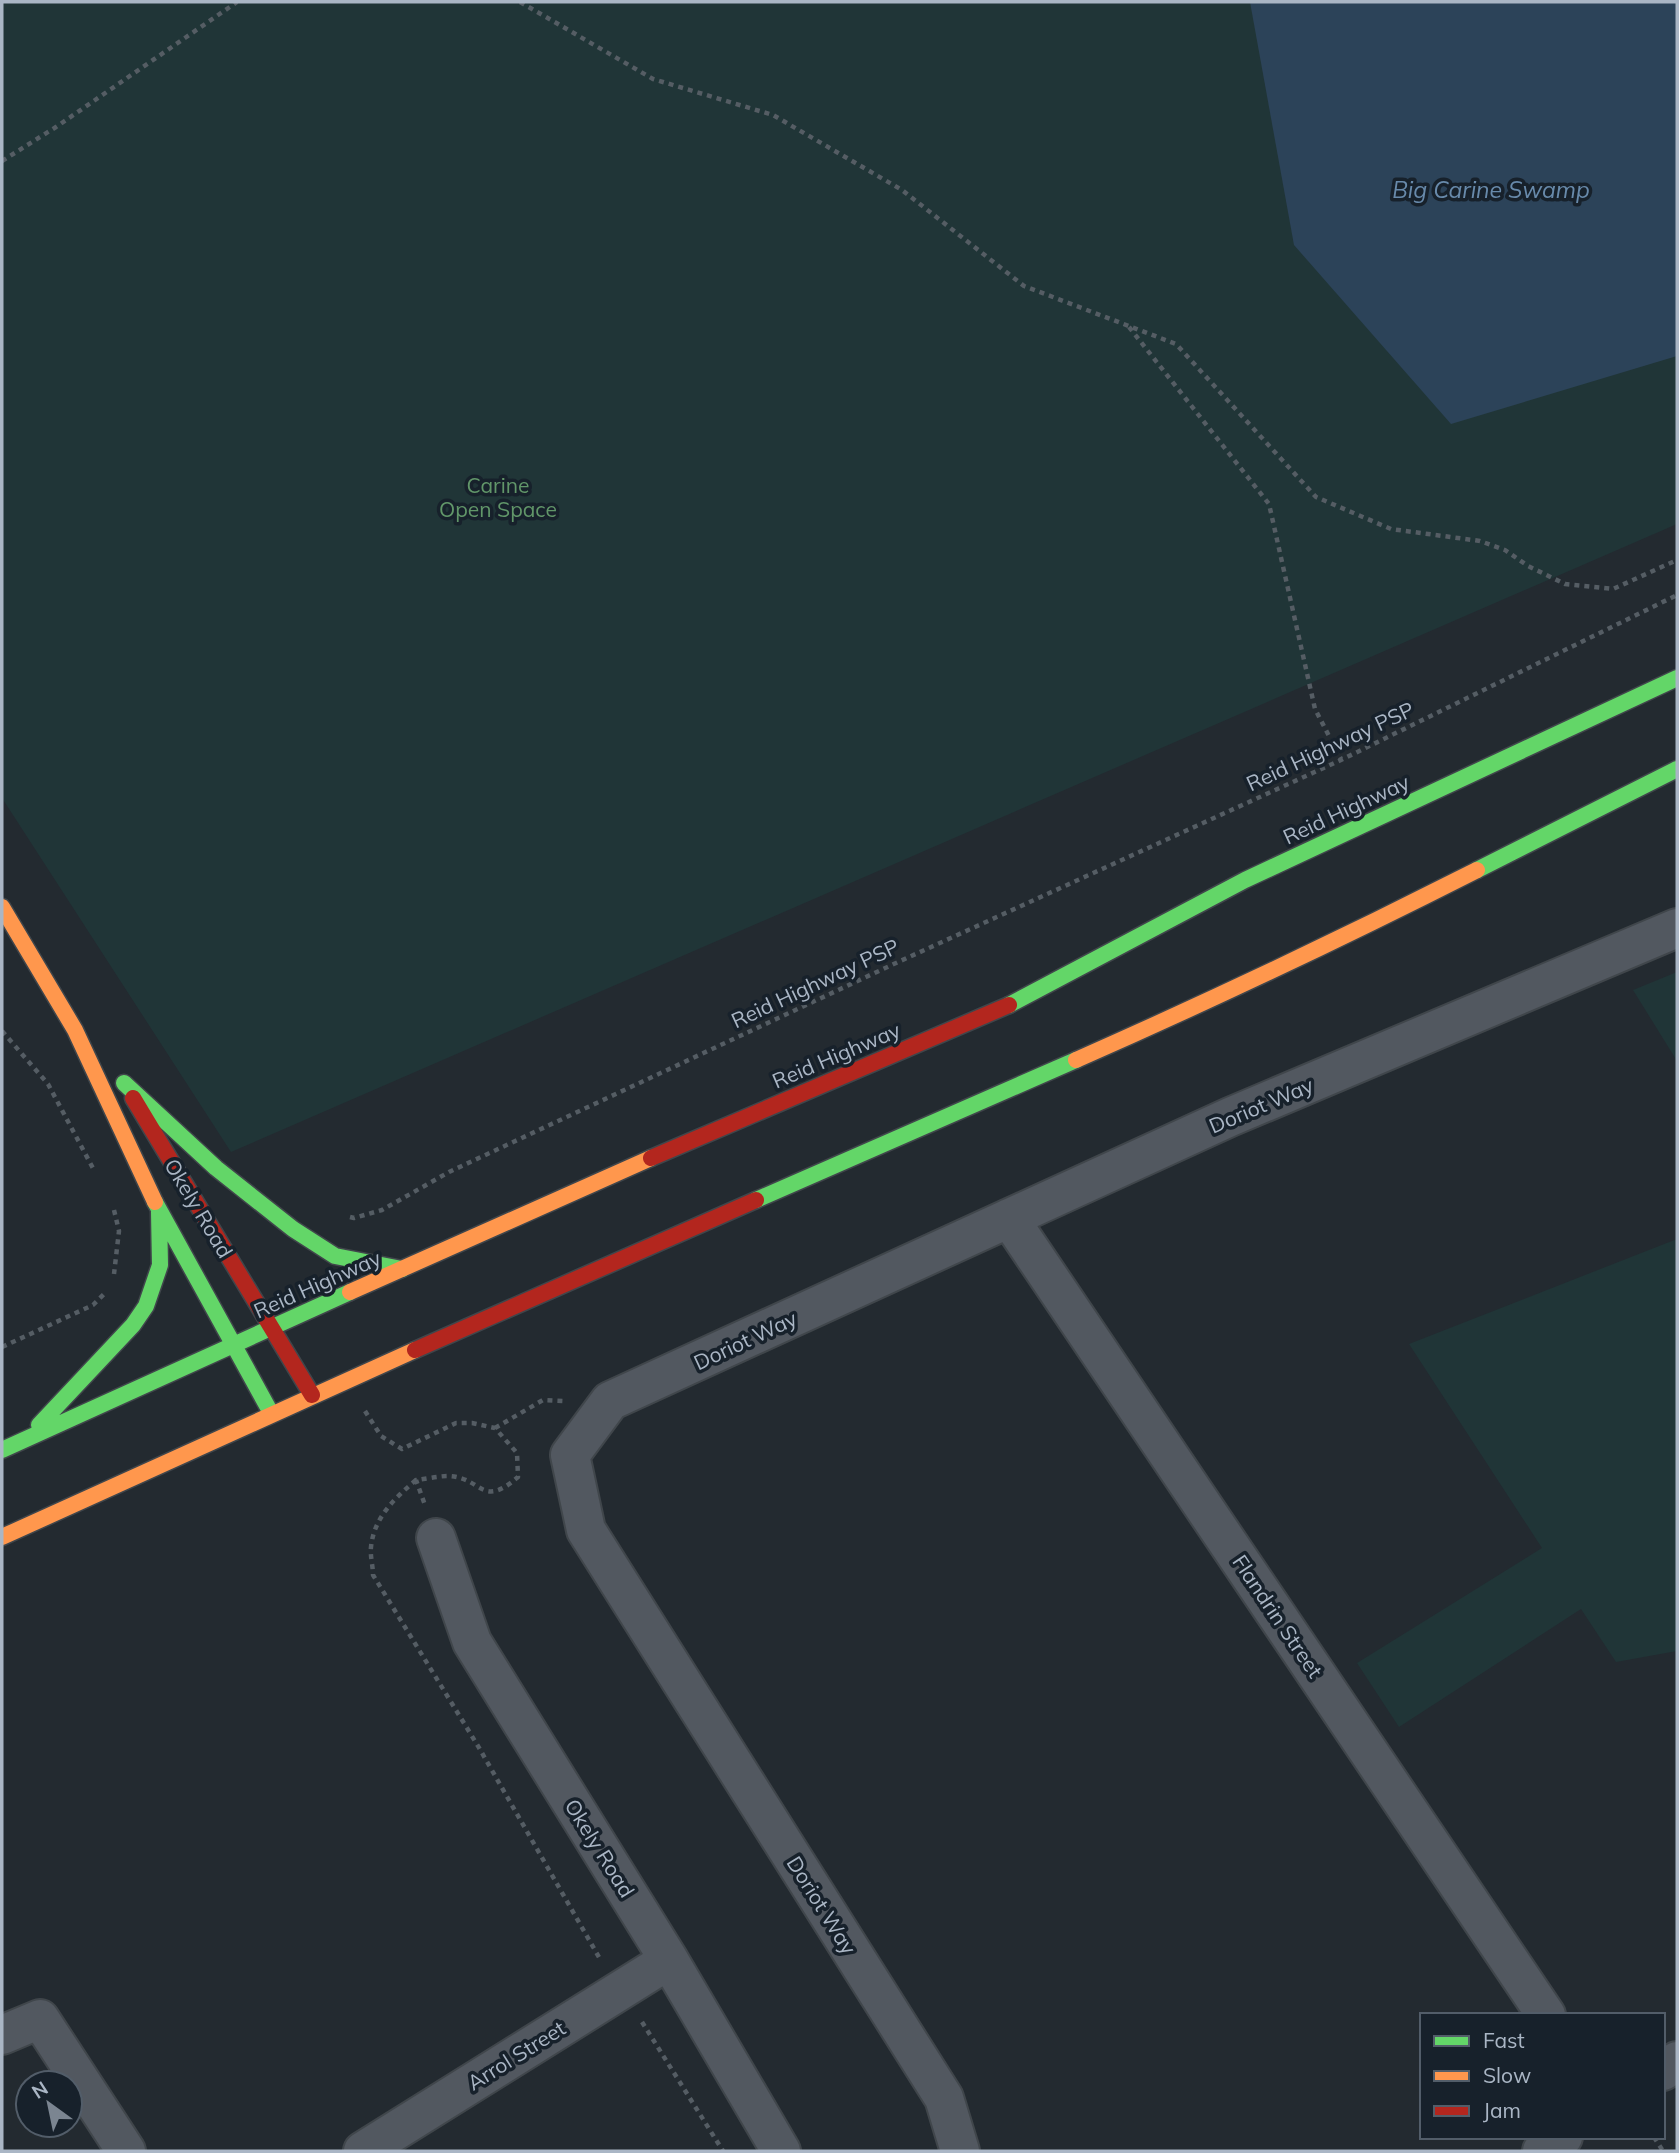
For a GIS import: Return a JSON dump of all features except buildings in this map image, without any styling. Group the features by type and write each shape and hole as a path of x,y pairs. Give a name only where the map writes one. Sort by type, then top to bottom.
{"main road":[{"name":"Reid Highway","path":"2,1450 720,1127 1023,999 1245,880 1677,678"},
{"path":"2,1537 271,1413 1187,1011 1375,922 1677,769"},
{"name":"Okely Road","path":"2,907 75,1030 159,1212 271,1413"},
{"name":"Okely Road","path":"75,1030 116,1074 312,1395"},
{"path":"116,1074 216,1168 293,1229 335,1256 402,1269"},
{"path":"26,1439 133,1325 146,1306 160,1265 159,1212"}],"street":[{"name":"Doriot Way","path":"960,2151 944,2098 586,1530 570,1455 610,1401 1230,1118 1677,928"},
{"name":"Flandrin Street","path":"1009,1218 1545,2013"},
{"name":"Okely Road","path":"436,1538 472,1642 669,1960 781,2151"},
{"name":"Arrol Street","path":"363,2151 669,1960"},
{"path":"2,2035 40,2019 127,2151"},
{"path":"1542,2151 1560,2139"}],"path":[{"path":"2,161 56,127 237,2"},
{"path":"520,2 653,79 773,115 902,190 1024,286 1176,344 1316,497 1391,529 1480,541 1505,550 1528,566 1566,584 1613,589 1677,560"},
{"path":"1128,327 1269,504 1315,709 1341,760"},
{"name":"Reid Highway PSP","path":"344,1214 354,1218 382,1210 449,1172 1341,760 1677,595"},
{"path":"2,1031 48,1084 98,1175"},
{"path":"2,1347 93,1305 113,1286 119,1231 113,1206"},
{"path":"350,1378 381,1436 402,1449 456,1423 471,1423 495,1428 517,1453 518,1477 502,1491 486,1491 468,1481 450,1476 416,1480 388,1505 376,1528 371,1547 373,1575 478,1746 619,1990 723,2151"},
{"path":"495,1428 543,1400 610,1401"},
{"path":"416,1480 436,1538"}],"green space":[{"name":"Carine Open Space","path":"2,2 1677,2 1677,524 231,1152 2,798"},
{"path":"1677,972 1677,1061 1633,990"},
{"path":"1677,1239 1677,1651 1616,1662 1581,1609 1399,1727 1357,1663 1542,1548 1409,1344"}],"water":[{"name":"Big Carine Swamp","path":"1250,2 1677,2 1677,356 1451,424 1294,245"}],"traffic: fast":[{"path":"1009,1005 1245,880 1677,678"},
{"path":"1477,870 1677,769"},
{"path":"756,1200 1076,1060"},
{"path":"124,1083 216,1168 293,1229 335,1256 402,1269"},
{"path":"155,1202 271,1413"},
{"path":"39,1425 133,1325 146,1306 160,1265 159,1212"},
{"path":"2,1450 350,1292"}],"traffic: slow":[{"path":"1076,1060 1278,968 1477,870"},
{"path":"2,907 75,1030 155,1202"},
{"path":"350,1292 651,1158"},
{"path":"2,1537 415,1350"}],"traffic: jam":[{"path":"651,1158 1009,1005"},
{"path":"133,1098 312,1395"},
{"path":"415,1350 756,1200"}]}
